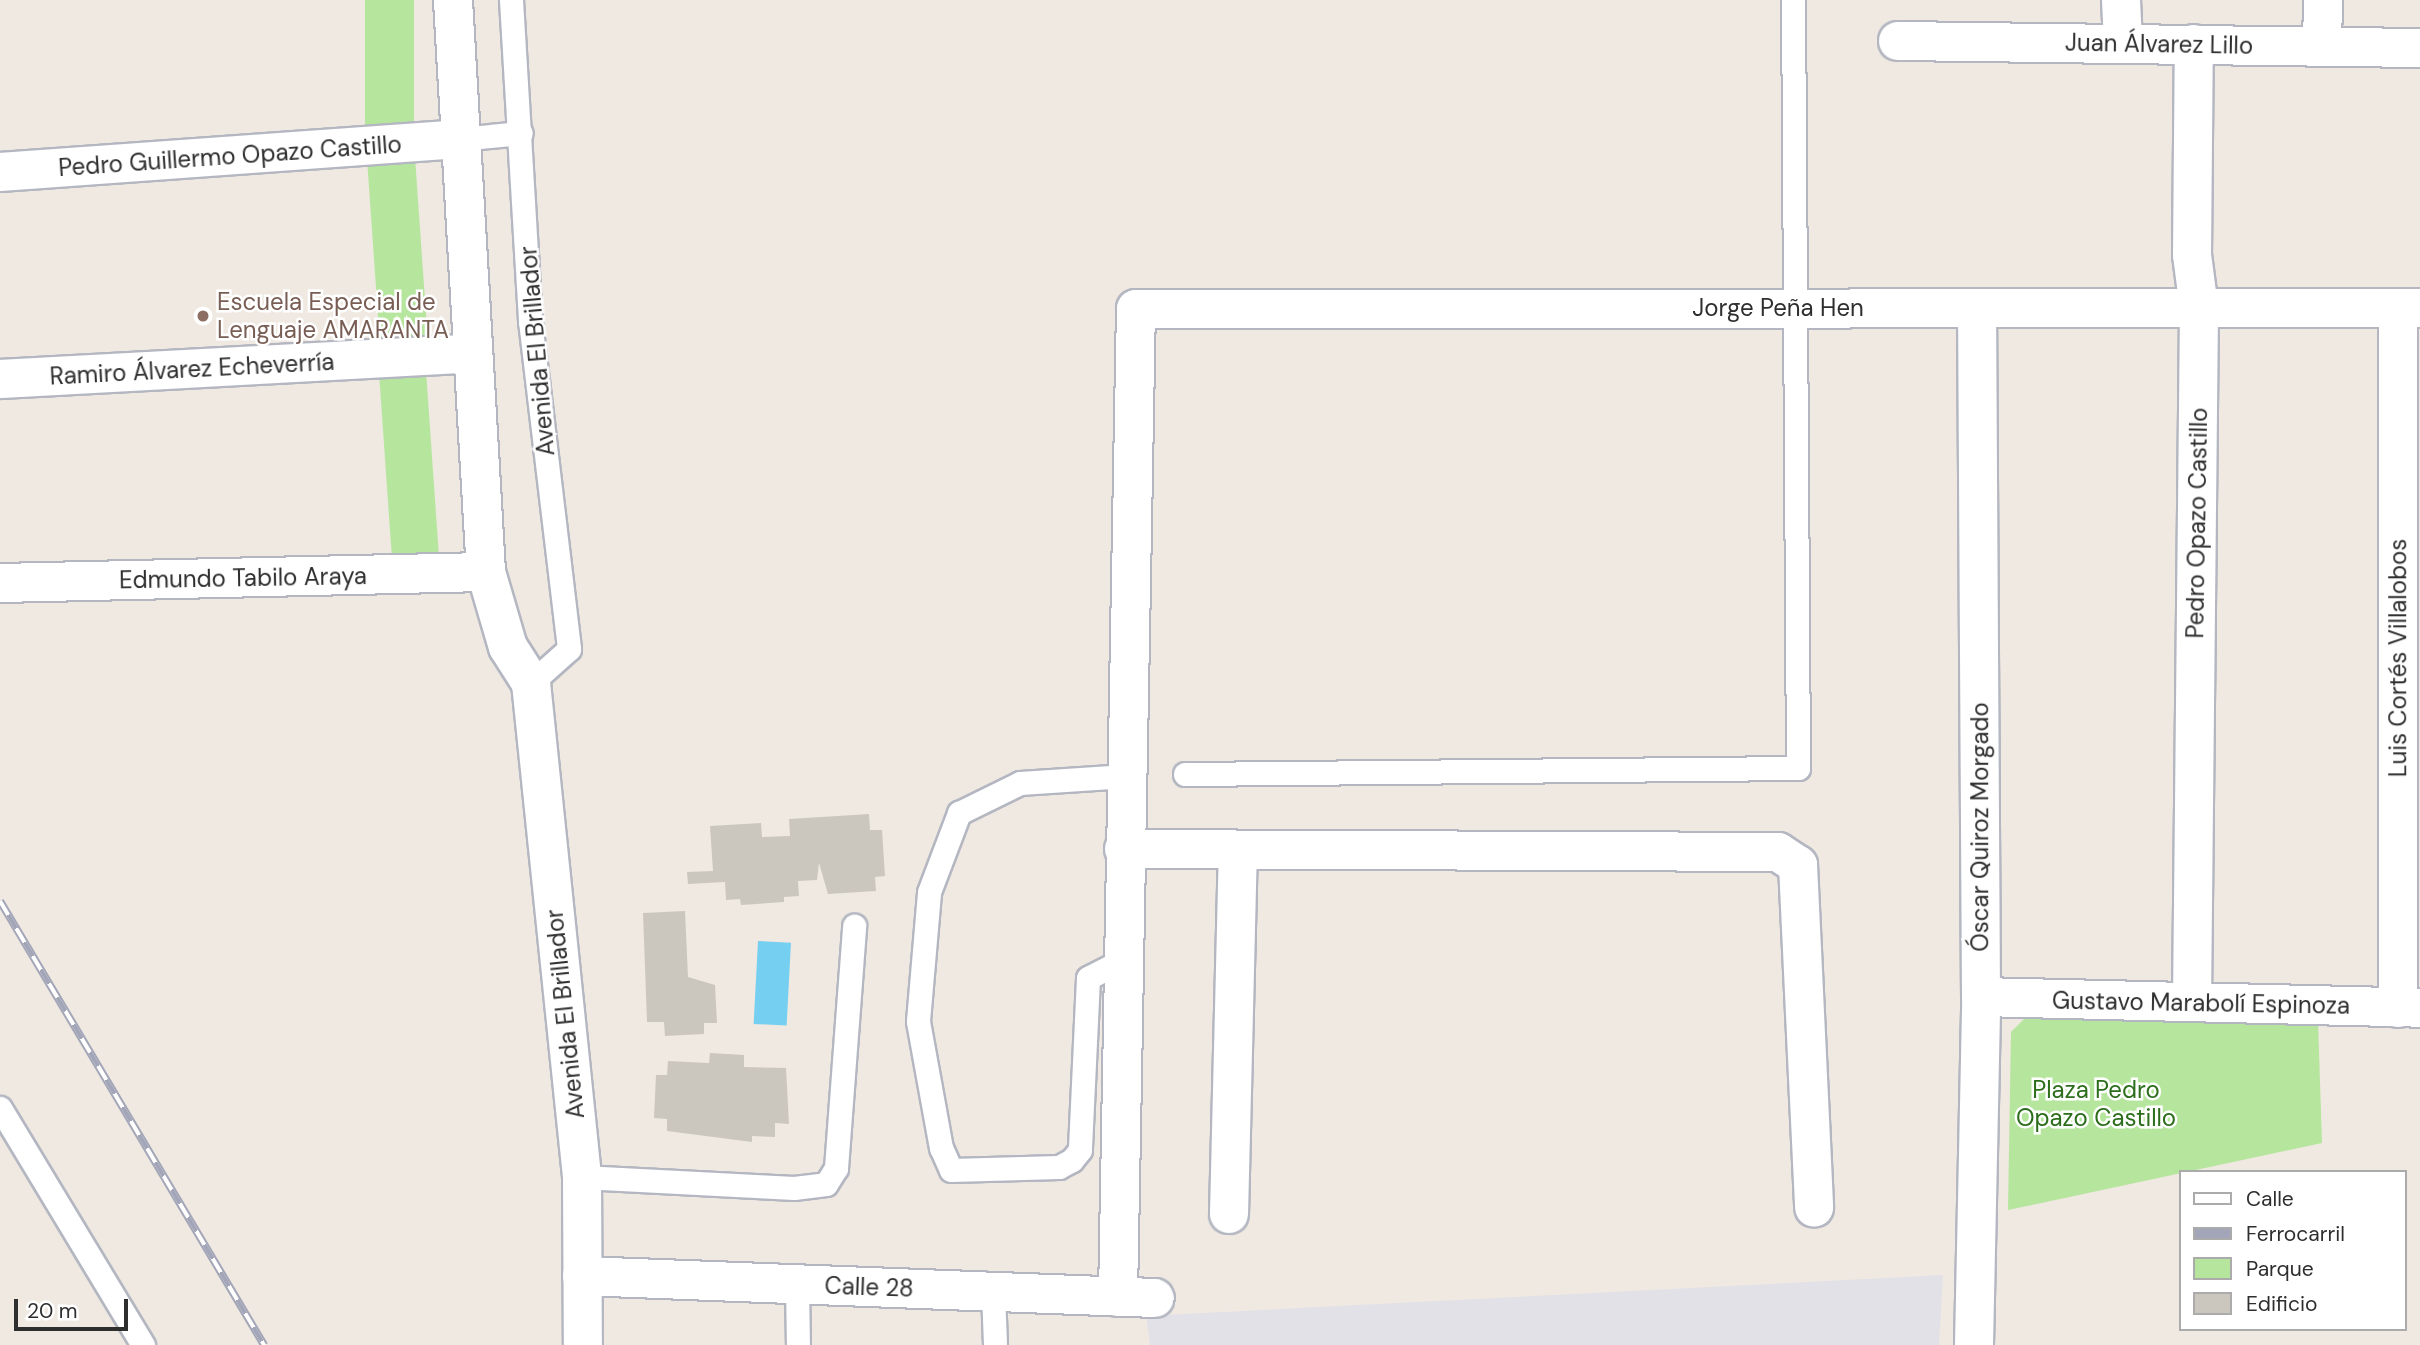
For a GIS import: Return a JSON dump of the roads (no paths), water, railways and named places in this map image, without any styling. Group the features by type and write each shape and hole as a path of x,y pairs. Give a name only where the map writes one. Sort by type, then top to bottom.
{"street":[{"name":"Avenida El Brillador","path":"453,0 468,354 486,572 508,647 531,683 582,1177 583,1345"},
{"path":"2121,0 2123,43"},
{"path":"2322,45 2323,0"},
{"name":"Juan Álvarez Lillo","path":"1898,41 2420,48"},
{"name":"Pedro Opazo Castillo","path":"2192,1002 2199,309 2192,255 2194,44"},
{"name":"Pedro Guillermo Opazo Castillo","path":"0,172 459,139"},
{"name":"Óscar Quiroz Morgado","path":"1974,1345 1981,997 1977,308"},
{"name":"Jorge Peña Hen","path":"1126,776 1136,309 2409,308"},
{"name":"Luis Cortés Villalobos","path":"2409,308 2409,1008"},
{"name":"Ramiro Álvarez Echeverría","path":"0,379 468,354"},
{"name":"Edmundo Tabilo Araya","path":"0,583 486,572"},
{"path":"1118,1297 1126,776"},
{"path":"1124,849 1778,852 1798,865 1814,1208"},
{"path":"1229,1214 1238,850"},
{"name":"Gustavo Marabolí Espinoza","path":"1981,997 2409,1008"},
{"name":"Calle 28","path":"582,1276 1155,1298"}],"lane":[{"name":"Avenida El Brillador","path":"511,0 521,133 530,321 569,649 531,683"},
{"path":"1185,774 1798,768 1793,0"},
{"path":"459,139 521,133"},
{"path":"1123,960 1088,978 1080,1150 1072,1160 1059,1167 951,1170 941,1148 918,1021 929,892 959,813 1020,783 1126,776"},
{"path":"582,1177 794,1188 825,1184 836,1168 854,926"},
{"path":"0,1108 143,1345"},
{"path":"797,1284 798,1345"},
{"path":"993,1292 996,1345"}],"water":[{"path":"758,941 791,943 787,1026 754,1024"}],"railway":[{"path":"0,901 264,1345"}],"place":[{"name":"Escuela Especial de Lenguaje AMARANTA","path":"203,316"}],"park label":[{"name":"Plaza Pedro Opazo Castillo","path":"2096,1104"}]}
